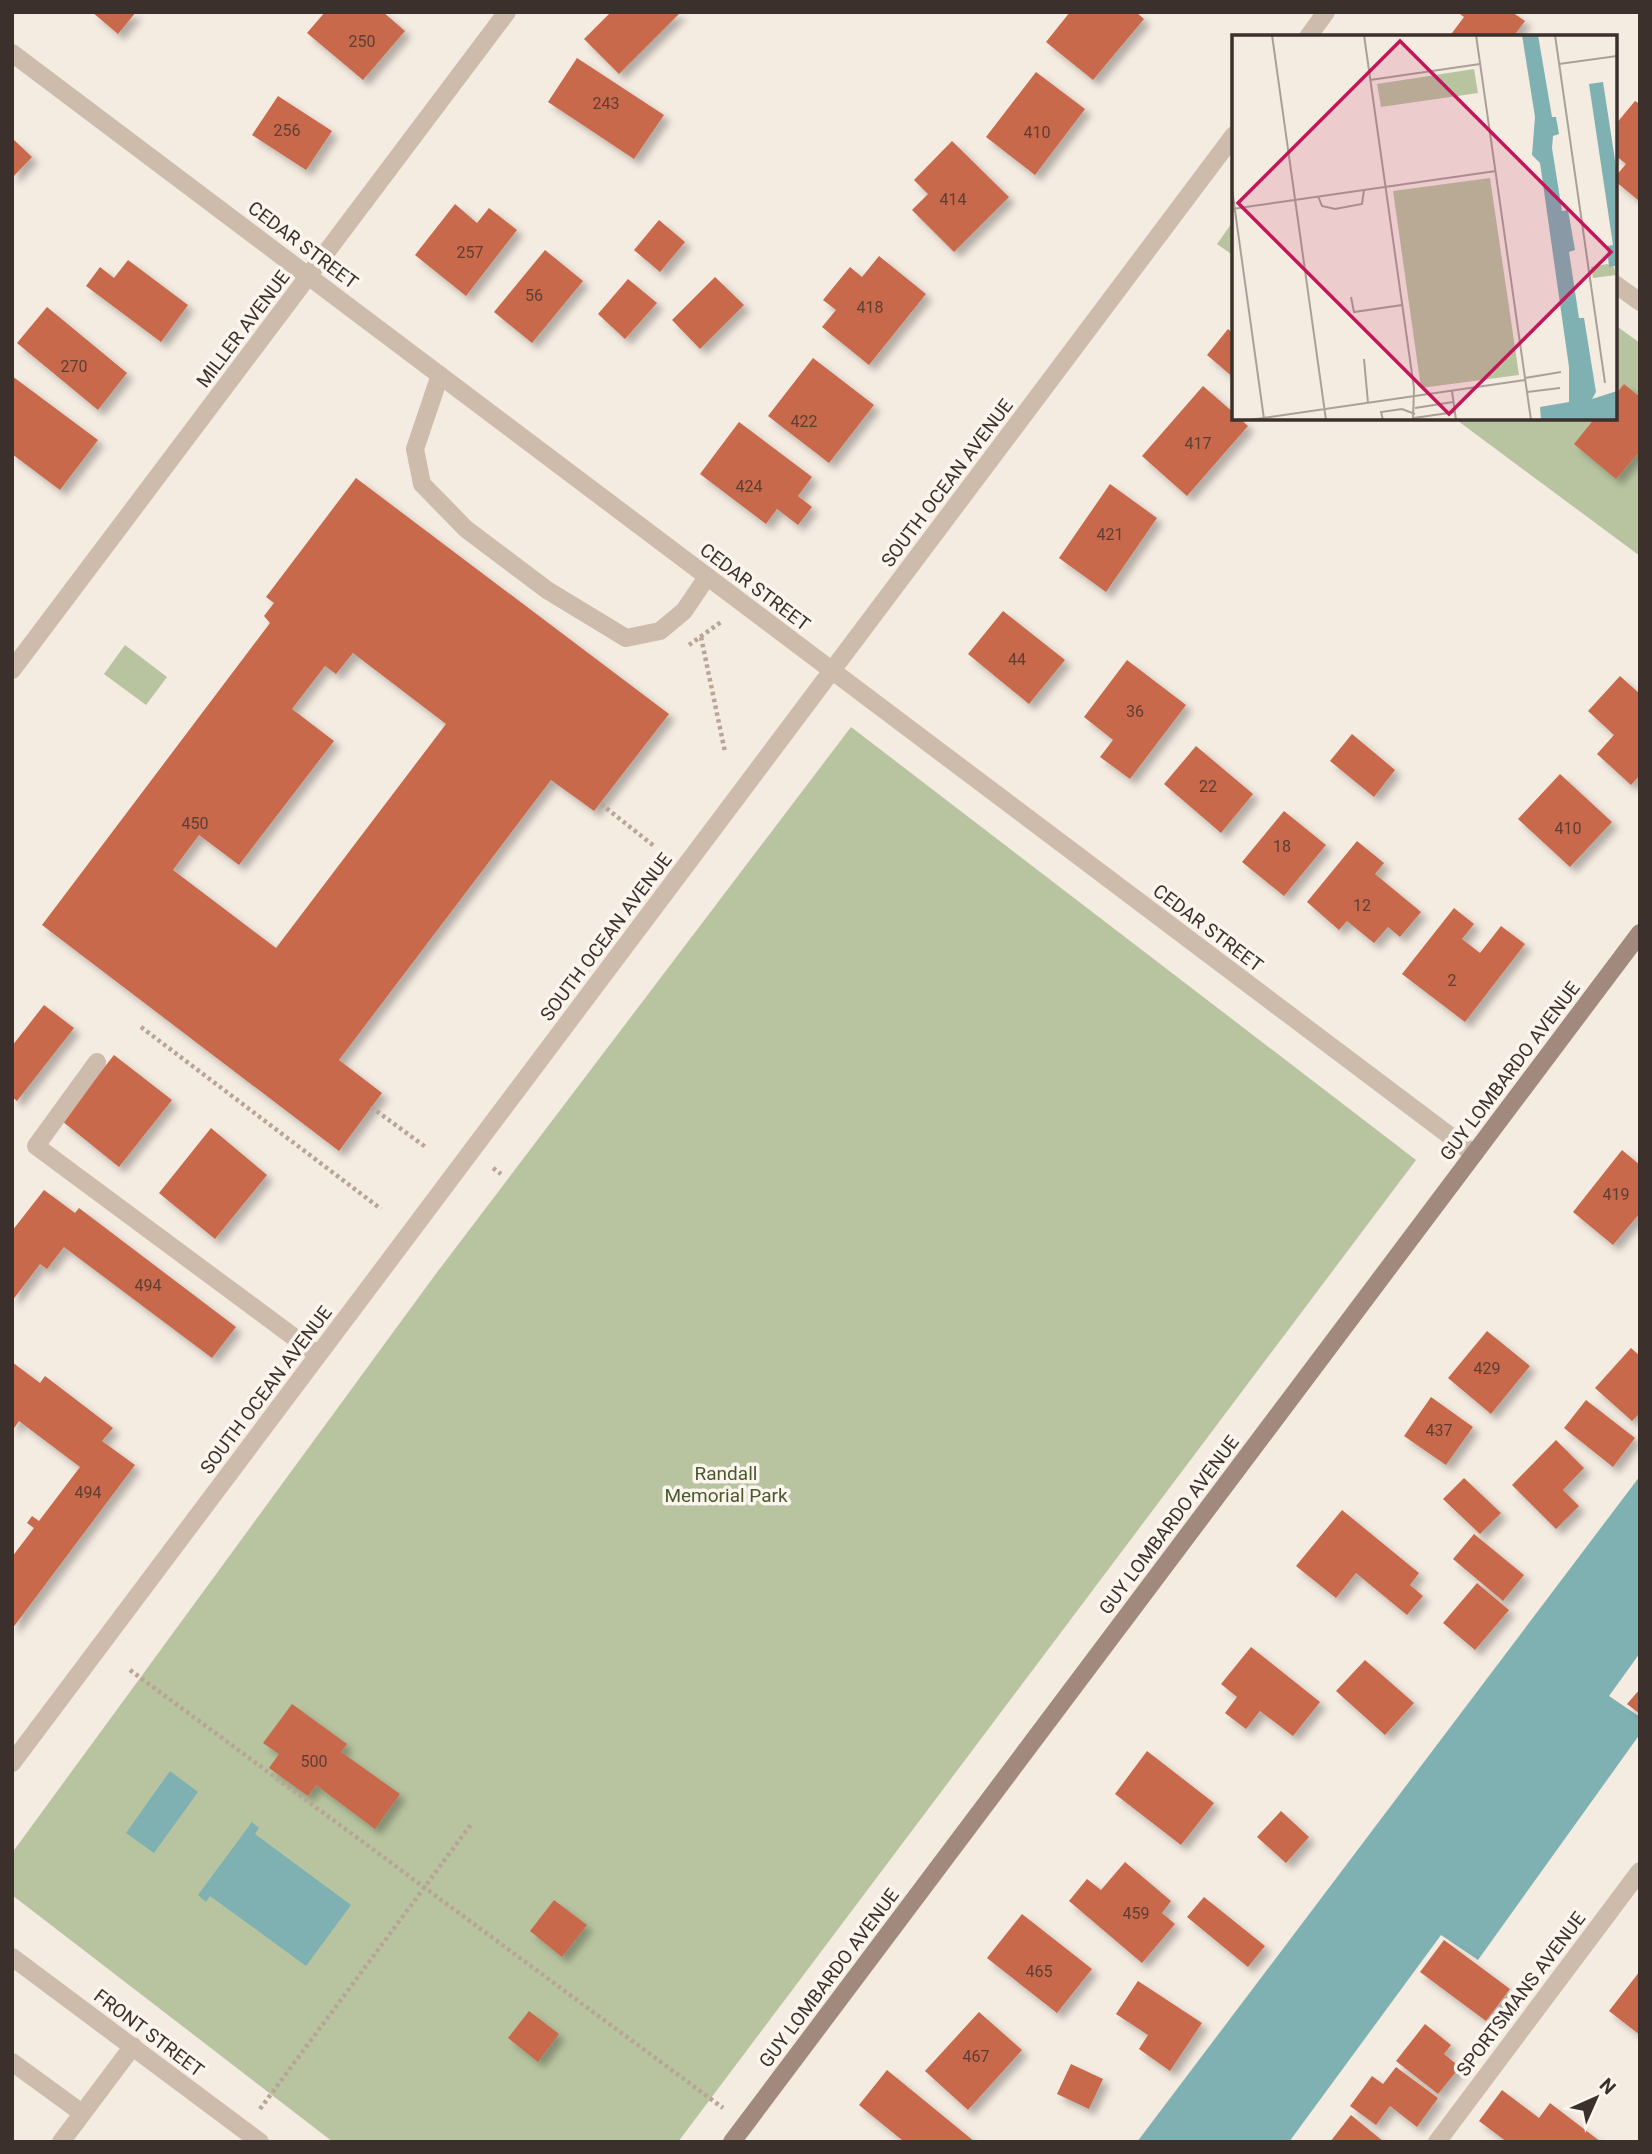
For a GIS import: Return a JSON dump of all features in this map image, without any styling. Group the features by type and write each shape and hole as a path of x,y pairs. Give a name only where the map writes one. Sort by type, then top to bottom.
{"street":[{"name":"MILLER AVENUE","path":"12,670 507,12"},
{"path":"1309,35 1326,12"},
{"name":"CEDAR STREET","path":"12,53 1474,1154"},
{"name":"SOUTH OCEAN AVENUE","path":"12,1763 1232,138"},
{"path":"1617,285 1640,302"},
{"path":"440,375 415,449 422,484 466,528 547,590 626,638 660,631 684,611 707,577"},
{"name":"GUY LOMBARDO AVENUE","path":"732,2142 1640,933"},
{"path":"97,1062 37,1146 318,1355"},
{"name":"SPORTSMANS AVENUE","path":"1437,2142 1640,1871"},
{"name":"FRONT STREET","path":"12,1957 260,2142"},
{"path":"61,2142 132,2046"},
{"path":"12,2063 82,2113"}],"path":[{"path":"701,637 725,752"},
{"path":"601,804 654,846"},
{"path":"141,1027 381,1209"},
{"path":"372,1107 427,1148"},
{"path":"493,1168 501,1174"},
{"path":"130,1670 745,2124"},
{"path":"244,2130 472,1823"}],"green space":[{"path":"1232,223 1232,255 1217,244"},
{"path":"1617,326 1640,343 1640,556 1457,420 1617,420"},
{"path":"125,645 167,677 146,705 104,674"},
{"name":"Randall Memorial Park","path":"851,727 1416,1160 678,2142 333,2142 12,1895 12,1853 435,1275"}],"water":[{"path":"1640,1476 1640,1653 1609,1696 1640,1717 1640,1734 1478,1960 1441,1935 1289,2142 1137,2142"},
{"path":"170,1771 198,1792 154,1853 126,1833"},
{"path":"252,1822 259,1828 255,1834 351,1905 306,1966 210,1896 206,1902 198,1895"}],"building":[{"path":"92,12 136,12 118,34"},
{"path":"325,12 383,12 405,31 363,80 307,33"},
{"path":"611,12 681,12 619,74 584,39"},
{"path":"1070,12 1136,12 1144,19 1093,80 1046,42"},
{"path":"1457,12 1512,12 1525,21 1514,35 1450,35 1464,17"},
{"path":"577,58 664,115 634,159 548,102"},
{"path":"1036,72 1085,109 1035,175 986,137"},
{"path":"278,96 332,131 306,170 252,135"},
{"path":"1635,101 1640,104 1638,200 1617,183 1617,175 1626,164 1617,157 1617,123"},
{"path":"12,138 32,157 12,178"},
{"path":"952,141 1009,197 954,252 912,210 928,194 914,180"},
{"path":"455,204 477,223 489,208 517,230 466,296 415,255"},
{"path":"659,220 685,242 660,272 634,250"},
{"path":"545,250 583,281 532,343 494,312"},
{"path":"879,256 926,294 869,365 822,327 836,310 823,300 850,267 862,277"},
{"path":"128,260 188,305 161,342 86,286 100,267 114,278"},
{"path":"715,277 744,305 700,349 672,320"},
{"path":"628,279 657,303 625,339 598,314"},
{"path":"47,307 127,373 98,410 17,343"},
{"path":"1228,329 1232,332 1232,376 1207,355"},
{"path":"813,358 874,405 829,463 768,416"},
{"path":"12,376 98,440 60,490 12,454"},
{"path":"1624,384 1640,397 1640,451 1616,479 1574,444 1593,420 1617,420 1617,393"},
{"path":"1203,386 1232,411 1232,420 1241,420 1248,426 1187,496 1142,456"},
{"path":"739,422 812,477 798,496 812,507 798,525 777,509 766,524 700,474"},
{"path":"356,478 669,714 594,811 551,780 339,1060 382,1093 339,1151 42,925 270,623 264,616 274,603 266,597","holes":["353,653 446,724 276,948 173,870 199,835 239,865 334,741 292,709 325,666 336,674"]},
{"path":"1110,484 1157,518 1106,592 1059,558"},
{"path":"1003,611 1065,660 1029,704 968,654"},
{"path":"1127,660 1186,705 1130,779 1100,757 1113,740 1084,717"},
{"path":"1620,676 1640,694 1640,775 1631,785 1597,754 1614,735 1588,711"},
{"path":"1352,734 1395,770 1374,797 1330,761"},
{"path":"1196,746 1253,794 1221,833 1164,784"},
{"path":"1560,774 1612,822 1570,867 1518,819"},
{"path":"1284,811 1326,845 1284,896 1242,862"},
{"path":"1357,841 1384,863 1375,874 1421,912 1400,937 1388,927 1374,943 1347,921 1339,930 1307,902"},
{"path":"1454,908 1474,924 1462,939 1480,953 1501,926 1525,944 1465,1022 1402,974"},
{"path":"44,1005 74,1028 17,1101 12,1097 12,1046"},
{"path":"114,1055 172,1100 119,1167 62,1121"},
{"path":"211,1128 267,1175 215,1239 159,1193"},
{"path":"1622,1150 1640,1165 1640,1213 1613,1245 1573,1212"},
{"path":"44,1190 75,1213 79,1208 236,1327 212,1358 64,1247 47,1269 40,1264 12,1301 12,1231"},
{"path":"1487,1331 1530,1366 1491,1414 1448,1378"},
{"path":"1631,1348 1640,1356 1640,1413 1632,1421 1595,1388"},
{"path":"12,1362 40,1383 45,1376 113,1428 102,1441 135,1465 12,1629 12,1557 34,1528 27,1523 32,1516 39,1521 80,1467 19,1421 12,1431"},
{"path":"1431,1397 1473,1427 1446,1465 1404,1436"},
{"path":"1586,1400 1635,1438 1613,1467 1564,1428"},
{"path":"1556,1440 1584,1468 1563,1490 1579,1506 1556,1529 1512,1485"},
{"path":"1464,1478 1501,1513 1480,1534 1443,1499"},
{"path":"1342,1510 1419,1573 1410,1585 1423,1596 1407,1615 1356,1573 1336,1598 1296,1566"},
{"path":"1474,1534 1524,1575 1503,1601 1453,1559"},
{"path":"1477,1583 1509,1610 1475,1650 1443,1623"},
{"path":"1251,1647 1320,1702 1293,1736 1260,1711 1246,1729 1225,1713 1237,1697 1221,1684"},
{"path":"1365,1660 1414,1703 1385,1735 1336,1691"},
{"path":"1640,1689 1640,1714 1627,1704"},
{"path":"292,1704 347,1744 341,1752 400,1794 375,1829 316,1785 308,1796 269,1768 279,1754 263,1743"},
{"path":"1147,1751 1214,1803 1181,1845 1115,1794"},
{"path":"1281,1811 1309,1837 1286,1863 1257,1837"},
{"path":"1125,1862 1171,1901 1162,1913 1175,1924 1142,1963 1069,1901 1087,1879 1101,1890"},
{"path":"1204,1897 1265,1946 1248,1967 1187,1917"},
{"path":"554,1900 587,1925 562,1957 530,1931"},
{"path":"1022,1914 1092,1969 1057,2013 987,1958"},
{"path":"1444,1940 1510,1989 1486,2021 1420,1972"},
{"path":"1640,1971 1640,2035 1609,2011"},
{"path":"1138,1981 1202,2023 1170,2071 1139,2049 1148,2035 1116,2014"},
{"path":"529,2011 559,2034 538,2062 508,2038"},
{"path":"979,2012 1022,2050 968,2110 925,2071"},
{"path":"1425,2024 1451,2045 1444,2054 1460,2067 1438,2094 1396,2061"},
{"path":"1071,2064 1103,2079 1089,2109 1057,2094"},
{"path":"1396,2067 1438,2098 1417,2127 1390,2106 1376,2125 1350,2106 1372,2076 1383,2084"},
{"path":"887,2070 975,2142 901,2142 902,2140 859,2105"},
{"path":"1502,2090 1539,2118 1550,2103 1601,2142 1507,2142 1479,2121"},
{"path":"1351,2115 1384,2142 1330,2142"}]}
